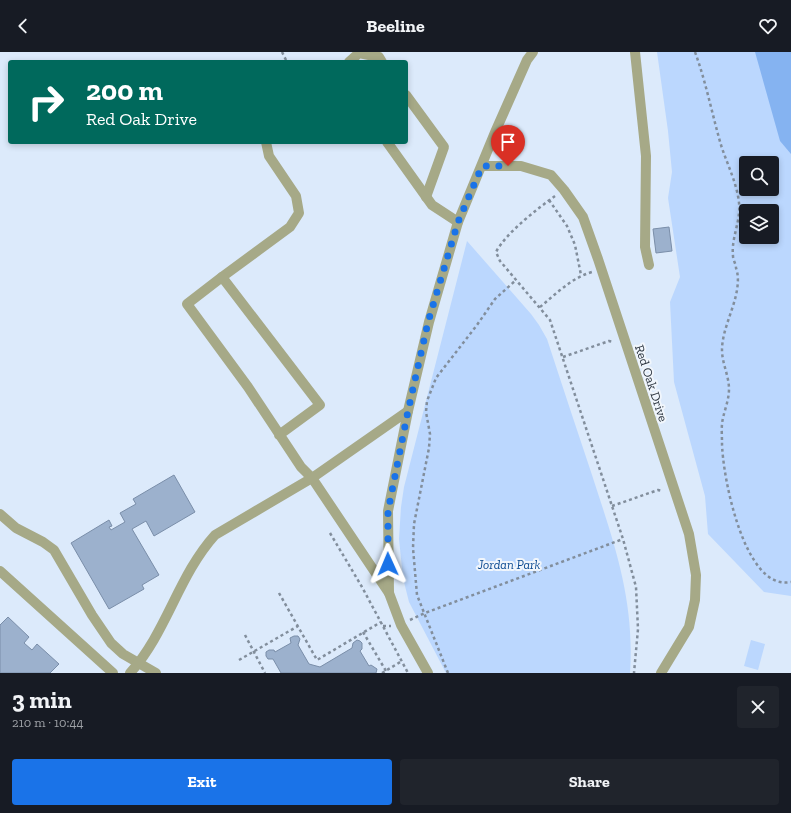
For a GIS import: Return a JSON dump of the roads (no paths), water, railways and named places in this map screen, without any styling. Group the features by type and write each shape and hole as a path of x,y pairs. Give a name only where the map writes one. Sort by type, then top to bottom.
{"street":[{"path":"634,52 646,156 645,247 649,265"},
{"path":"351,60 359,53 379,58 380,60"},
{"path":"389,593 388,511 428,322 458,222 527,55"},
{"path":"408,98 444,147 426,197"},
{"path":"266,144 269,156 296,196 299,213 290,227 187,304 248,387 301,467 312,478 389,593 401,625 428,673"},
{"path":"388,144 432,205 458,222"},
{"name":"Red Oak Drive","path":"482,166 521,166 551,175 564,190 583,218 602,269 688,534 696,575 695,600 689,627 661,673"},
{"path":"222,277 320,405 279,435"},
{"path":"147,669 154,641 195,562 206,545 215,535 312,478 408,411"},
{"path":"0,514 16,528 43,542 54,550 92,615 111,643 123,654 147,669"},
{"path":"0,571 113,673"},
{"path":"130,673 147,669"}],"park label":[{"name":"Jordan Park","path":"509,564"}]}
